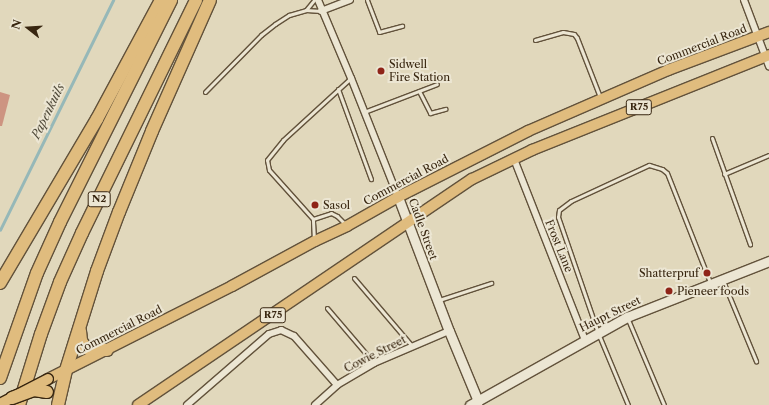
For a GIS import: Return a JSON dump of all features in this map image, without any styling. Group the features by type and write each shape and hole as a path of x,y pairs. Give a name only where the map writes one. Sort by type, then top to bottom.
{"highway":[{"path":"0,283 97,119 161,0"},
{"name":"N2","path":"0,378 18,325 60,222 171,0"},
{"name":"N2","path":"16,402 60,282 82,233 196,0"},
{"path":"56,405 97,270 119,212 152,132 210,0"},
{"path":"80,325 81,341 86,348 107,350"},
{"path":"16,402 34,390 47,392 56,405"}],"main road":[{"name":"Commercial Road","path":"0,404 16,402 48,379 107,350 315,241 347,226 398,197 528,131 668,70 769,32"},
{"name":"R75","path":"138,405 472,179 532,150 768,59"}],"street":[{"name":"Cadle Street","path":"318,0 351,78 398,197 449,331 474,403"},
{"path":"322,11 350,0"},
{"path":"744,0 756,37 768,59"},
{"name":"Frost Lane","path":"514,160 585,340"},
{"name":"Haupt Street","path":"474,403 585,340 628,318 769,261"},
{"path":"187,405 269,334 281,330 294,336 337,385"},
{"name":"Cowie Street","path":"315,405 337,385 374,363 449,331"}],"lane":[{"path":"306,10 314,0"},
{"path":"366,0 378,32 402,26"},
{"path":"205,92 266,31 289,15 306,10 322,11"},
{"path":"535,40 563,32 574,34 577,38 600,99"},
{"path":"315,241 313,232 313,218 269,170 267,160 271,153 283,140 351,78"},
{"path":"364,112 437,84"},
{"path":"338,89 371,179"},
{"path":"419,91 430,113 445,109"},
{"path":"712,138 750,244"},
{"path":"724,174 769,155"},
{"path":"628,405 598,333 558,217 559,210 571,201 649,165 662,169 667,173 711,284"},
{"path":"313,218 327,213 333,213 347,226"},
{"path":"354,278 412,346"},
{"path":"722,279 756,361"},
{"path":"437,301 491,283"},
{"path":"327,308 374,363"},
{"path":"628,318 664,405"}],"building":[{"path":"0,92 10,95 2,126 0,126"}],"waterway":[{"name":"Papenkuils","path":"0,230 113,0"}],"place":[{"name":"Sidwell Fire Station","path":"381,71"},
{"name":"Sasol","path":"315,205"},
{"name":"Shatterpruf","path":"707,273"},
{"name":"Pieneer foods","path":"669,291"}]}
